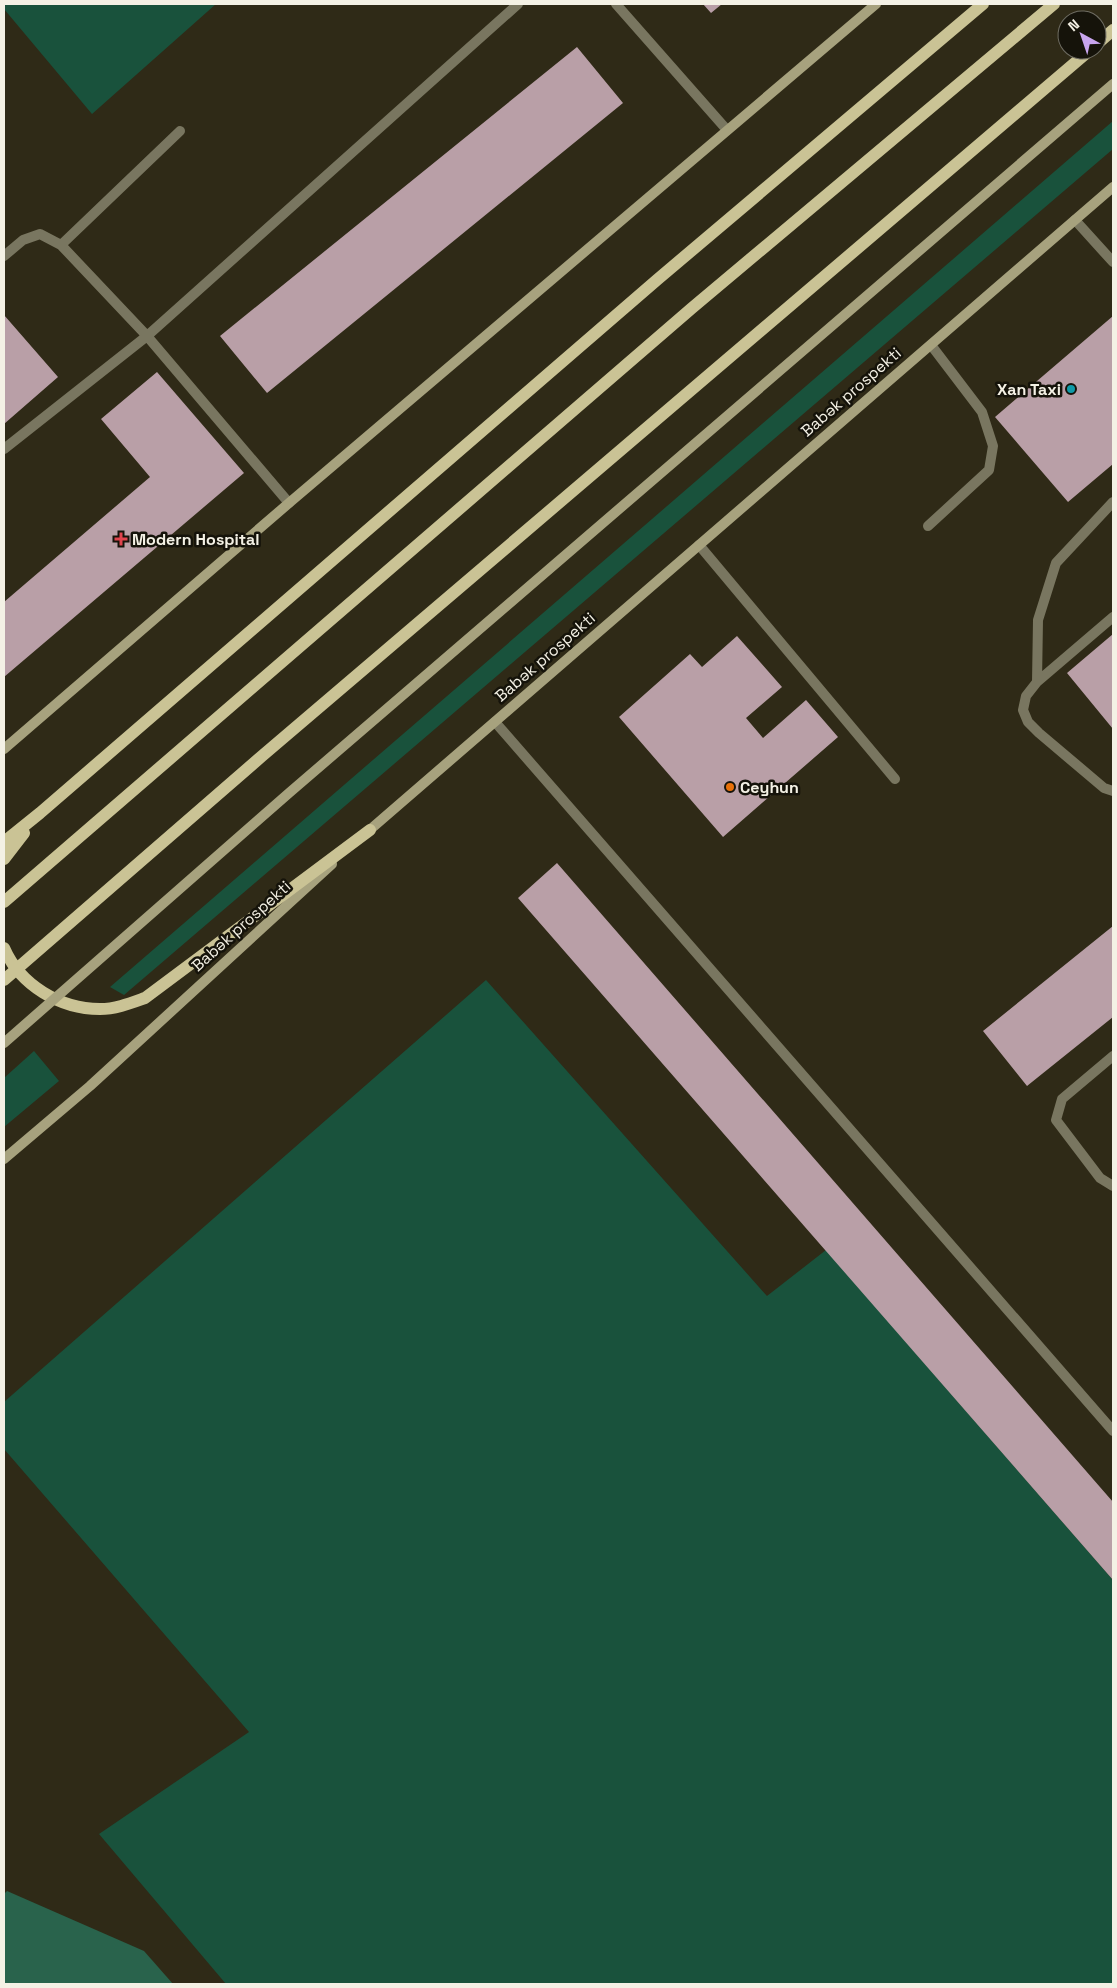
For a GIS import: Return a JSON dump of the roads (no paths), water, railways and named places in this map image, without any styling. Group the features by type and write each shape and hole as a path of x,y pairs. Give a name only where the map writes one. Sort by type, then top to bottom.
{"main road":[{"path":"4,749 289,502 876,4"},
{"path":"4,842 40,814 658,279 983,4"},
{"path":"4,902 692,308 1054,4"},
{"path":"4,980 277,743 1078,60"},
{"path":"4,1043 289,794 1113,84"},
{"name":"Babək prospekti","path":"4,1159 90,1086 370,830 1113,187"},
{"path":"4,859 40,814"},
{"path":"4,948 10,963 40,992 72,1006 100,1009 120,1007 145,998 370,830"}],"street":[{"path":"4,449 147,336 518,4"},
{"path":"616,4 727,130"},
{"path":"61,245 180,131"},
{"path":"1076,220 1113,262"},
{"path":"4,256 23,240 40,234 61,245 147,336 289,502"},
{"path":"928,526 989,470 993,446 982,412 931,345"},
{"path":"1037,682 1038,620 1056,563 1113,502"},
{"path":"699,545 895,779"},
{"path":"1113,617 1037,682 1026,696 1023,710 1028,722 1104,788 1113,791"},
{"path":"495,722 1113,1431"},
{"path":"1113,1056 1062,1099 1056,1120 1100,1178 1113,1186"}],"place":[{"name":"Xan Taxi","path":"1071,389"},
{"name":"Modern Hospital","path":"121,539"},
{"name":"Ceyhun","path":"730,787"}]}
